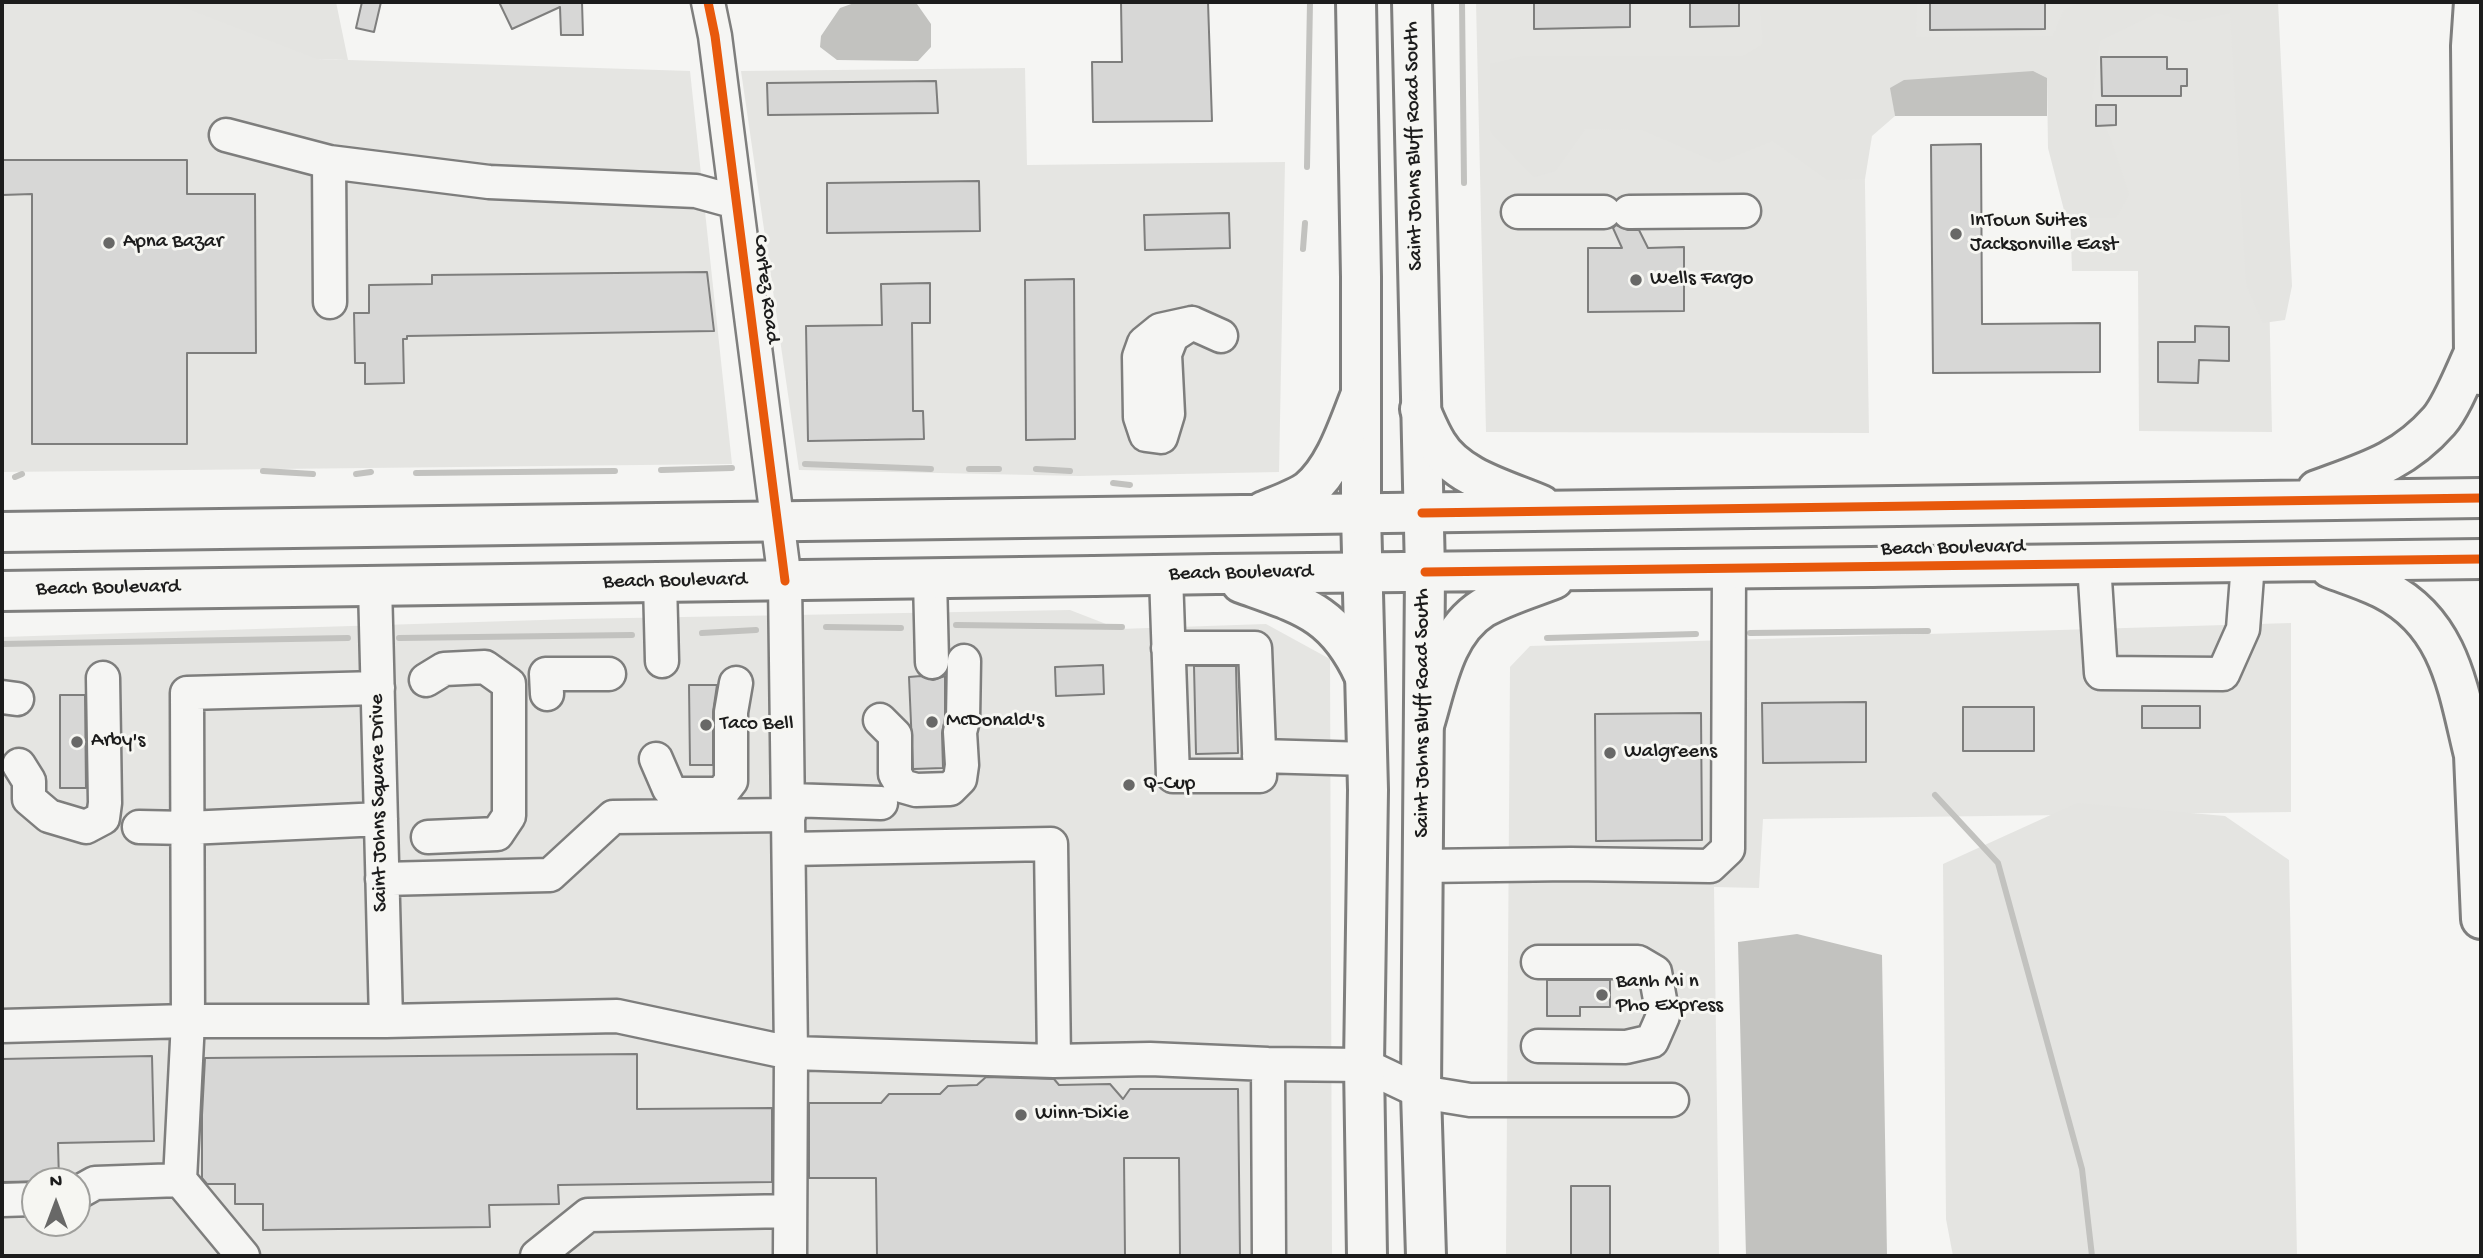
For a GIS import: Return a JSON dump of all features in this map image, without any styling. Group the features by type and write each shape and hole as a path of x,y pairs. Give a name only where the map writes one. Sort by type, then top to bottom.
{"main road":[{"path":"1356,2 1361,514 1368,759 1364,1065 1367,1256"},
{"name":"Saint Johns Bluff Road South","path":"1412,2 1425,572 1421,1092 1426,1256"},
{"path":"2292,500 2375,468 2403,454 2440,419 2478,364 2472,59 2474,2"},
{"path":"1254,516 1308,491 1320,478 1338,447 1361,394"},
{"path":"1420,409 1437,445 1451,461 1477,478 1556,511"},
{"path":"2,532 2292,500 2474,500"},
{"name":"Beach Boulevard","path":"2,591 2481,559"},
{"path":"2315,562 2386,590 2426,621 2444,648 2454,674 2474,755 2481,919"},
{"path":"1425,722 1447,650 1464,624 1484,608 1574,571"},
{"path":"1216,574 1299,604 1326,620 1342,635 1364,675"},
{"path":"2474,755 2481,715"}],"street":[{"name":"Cortez Road","path":"708,2 715,36 785,581 791,1053 790,1256"},
{"path":"226,135 329,162 489,182 696,191 736,202"},
{"path":"329,162 330,302"},
{"path":"1518,212 1744,211"},
{"path":"1161,437 1146,435 1140,417 1139,357 1144,343 1160,330 1192,323 1221,336"},
{"path":"2094,564 2101,673 2223,674 2243,629 2248,563"},
{"path":"1423,866 1710,866 1728,849 1729,569"},
{"path":"1166,575 1168,648 1173,776 1260,776 1255,648 1168,648"},
{"path":"930,579 932,662"},
{"path":"660,582 662,661"},
{"name":"Saint Johns Square Drive","path":"375,585 386,1021"},
{"path":"880,720 895,735 895,774 902,786 916,790 950,789 960,779 962,765 960,732 963,720 964,662"},
{"path":"426,680 444,669 485,667 509,684 509,816 497,834 428,837"},
{"path":"547,694 546,674 609,674"},
{"path":"19,765 29,781 29,799 49,816 86,827 103,818 103,678"},
{"path":"656,759 669,789 675,794 721,794 727,789 731,781 731,712 736,683"},
{"path":"243,1256 180,1180 188,1021 187,693 378,688"},
{"path":"1259,756 1368,759"},
{"path":"382,879 550,875 613,817 881,803"},
{"path":"139,827 188,828 381,819"},
{"path":"789,849 1051,844 1054,1061"},
{"path":"1538,962 1638,962 1655,972 1663,1016 1652,1041 1626,1047 1538,1046"},
{"path":"2,1026 617,1016 791,1053 1054,1061 1150,1059 1364,1065 1421,1092 1470,1100 1672,1100"},
{"path":"1268,1064 1269,1256"},
{"path":"91,1185 180,1180"},
{"path":"2,1199 21,1199"},
{"path":"537,1256 588,1215 790,1211"}],"shaded area":[{"path":"2,2 289,2 318,59 690,71 732,464 2,472"},
{"path":"170,2 336,2 348,60 317,59"},
{"path":"857,2 917,4 931,24 931,47 918,61 837,60 820,47 821,36 840,8"},
{"path":"1476,2 2249,2 2268,241 2272,432 2139,431 2138,271 2072,271 2065,59 1863,63 1869,433 1486,432"},
{"path":"1760,2 1917,2 1916,37 2053,36 2064,10 2081,2 2278,2 2292,286 2285,320 2263,323 2246,284 2230,13 2188,22 2157,13 2100,41 2092,98 2112,143 2129,194 2116,218 2066,218 2048,148 2047,78 1891,88 1895,116 1872,136 1865,179 1828,180 1773,141 1718,163 1642,130 1585,129 1555,171 1534,177 1490,131 1490,64 1523,56 1743,56 1763,44"},
{"path":"1025,68 1027,165 1285,162 1279,472 1079,476 799,470 741,71"},
{"path":"2033,71 2047,78 2047,116 1895,116 1890,88 1904,80"},
{"path":"1070,610 1119,629 1266,624 1330,659 1332,1256 2,1256 2,637 573,619"},
{"path":"2291,623 2291,812 1763,819 1759,888 1714,887 1719,1256 1506,1256 1510,667 1530,646"},
{"path":"2077,803 2225,816 2289,860 2297,1256 1953,1256 1946,1219 1943,864"},
{"path":"1797,934 1882,955 1887,1256 1746,1256 1738,942"}],"building":[{"path":"362,2 381,2 374,32 356,28"},
{"path":"499,2 582,2 583,35 561,35 560,7 512,29"},
{"path":"1121,2 1208,2 1212,121 1093,122 1092,62 1122,62"},
{"path":"1534,2 1630,2 1630,27 1534,29"},
{"path":"1690,2 1739,2 1739,26 1690,27"},
{"path":"1930,2 2045,2 2045,29 1930,30"},
{"path":"2101,57 2167,57 2167,69 2187,69 2187,86 2181,86 2181,96 2102,96"},
{"path":"936,81 938,113 768,115 767,83"},
{"path":"2096,105 2116,105 2116,125 2096,126"},
{"name":"InTown Suites Jacksonville East","path":"1981,144 1982,324 2100,323 2100,372 1933,373 1931,145"},
{"path":"2,160 187,160 187,194 255,194 256,353 187,353 187,444 32,444 32,194 2,195"},
{"path":"979,181 980,231 827,233 827,183"},
{"path":"1229,213 1230,248 1145,250 1144,215"},
{"name":"Wells Fargo","path":"1616,225 1628,230 1639,230 1648,248 1684,247 1684,311 1588,312 1588,248 1622,248 1613,228"},
{"path":"707,272 714,331 407,336 407,339 403,339 404,383 365,384 365,363 355,363 354,313 369,313 369,285 432,284 432,275"},
{"path":"1074,279 1075,439 1026,440 1025,280"},
{"path":"930,283 930,323 912,323 913,411 923,411 924,439 808,441 806,326 882,325 881,284"},
{"path":"2195,326 2229,327 2229,361 2199,360 2198,383 2158,382 2158,342 2195,342"},
{"path":"1103,665 1104,694 1056,696 1055,667"},
{"path":"1194,666 1236,666 1238,753 1196,754"},
{"name":"McDonald's","path":"921,676 933,680 945,676 943,768 913,769 909,677"},
{"name":"Taco Bell","path":"689,685 717,685 713,712 713,765 690,765"},
{"name":"Arby's","path":"60,695 85,695 86,788 60,788"},
{"path":"1866,702 1866,762 1763,763 1762,703"},
{"path":"2142,706 2200,706 2200,728 2142,728"},
{"path":"1963,707 2034,707 2034,751 1963,751"},
{"path":"1701,713 1702,840 1596,841 1595,714"},
{"path":"1547,980 1610,980 1610,1007 1580,1007 1580,1016 1547,1016"},
{"path":"637,1054 637,1109 772,1108 772,1182 558,1185 559,1204 489,1205 490,1227 263,1230 263,1204 235,1204 235,1184 207,1184 202,1178 205,1058"},
{"path":"152,1056 154,1141 58,1143 59,1167 21,1167 21,1182 2,1182 2,1059"},
{"path":"986,1077 1054,1079 1059,1085 1110,1084 1123,1099 1130,1089 1238,1089 1240,1256 1180,1256 1179,1158 1124,1158 1125,1256 877,1256 876,1178 809,1178 809,1103 881,1103 889,1094 940,1094 948,1086 977,1085"},
{"path":"1571,1186 1610,1186 1610,1256 1571,1256"}],"waterway":[{"path":"1307,167 1310,2"},
{"path":"1462,2 1464,183"},
{"path":"1303,249 1305,223"},
{"path":"805,464 931,469"},
{"path":"661,470 732,468"},
{"path":"969,469 999,469"},
{"path":"1036,469 1070,471"},
{"path":"263,471 313,474"},
{"path":"416,473 615,471"},
{"path":"356,474 371,472"},
{"path":"15,477 22,474"},
{"path":"1113,483 1130,485"},
{"path":"956,625 1122,627"},
{"path":"826,627 901,628"},
{"path":"702,633 756,630"},
{"path":"1750,633 1928,631"},
{"path":"1547,638 1696,634"},
{"path":"399,638 632,635"},
{"path":"2,644 348,638"},
{"path":"1935,795 1998,863 2082,1169 2092,1256"}],"cycle path":[{"path":"708,2 715,36 785,581"},
{"path":"1422,513 2481,498"},
{"path":"1425,572 2481,559"}],"place":[{"name":"InTown Suites Jacksonville East","path":"1956,234"},
{"name":"Apna Bazar","path":"109,243"},
{"name":"Wells Fargo","path":"1636,280"},
{"name":"McDonald's","path":"932,722"},
{"name":"Taco Bell","path":"706,725"},
{"name":"Arby's","path":"77,742"},
{"name":"Walgreens","path":"1610,753"},
{"name":"Q-Cup","path":"1129,785"},
{"name":"Banh Mi n Pho Express","path":"1602,995"},
{"name":"Winn-Dixie","path":"1021,1115"}]}
